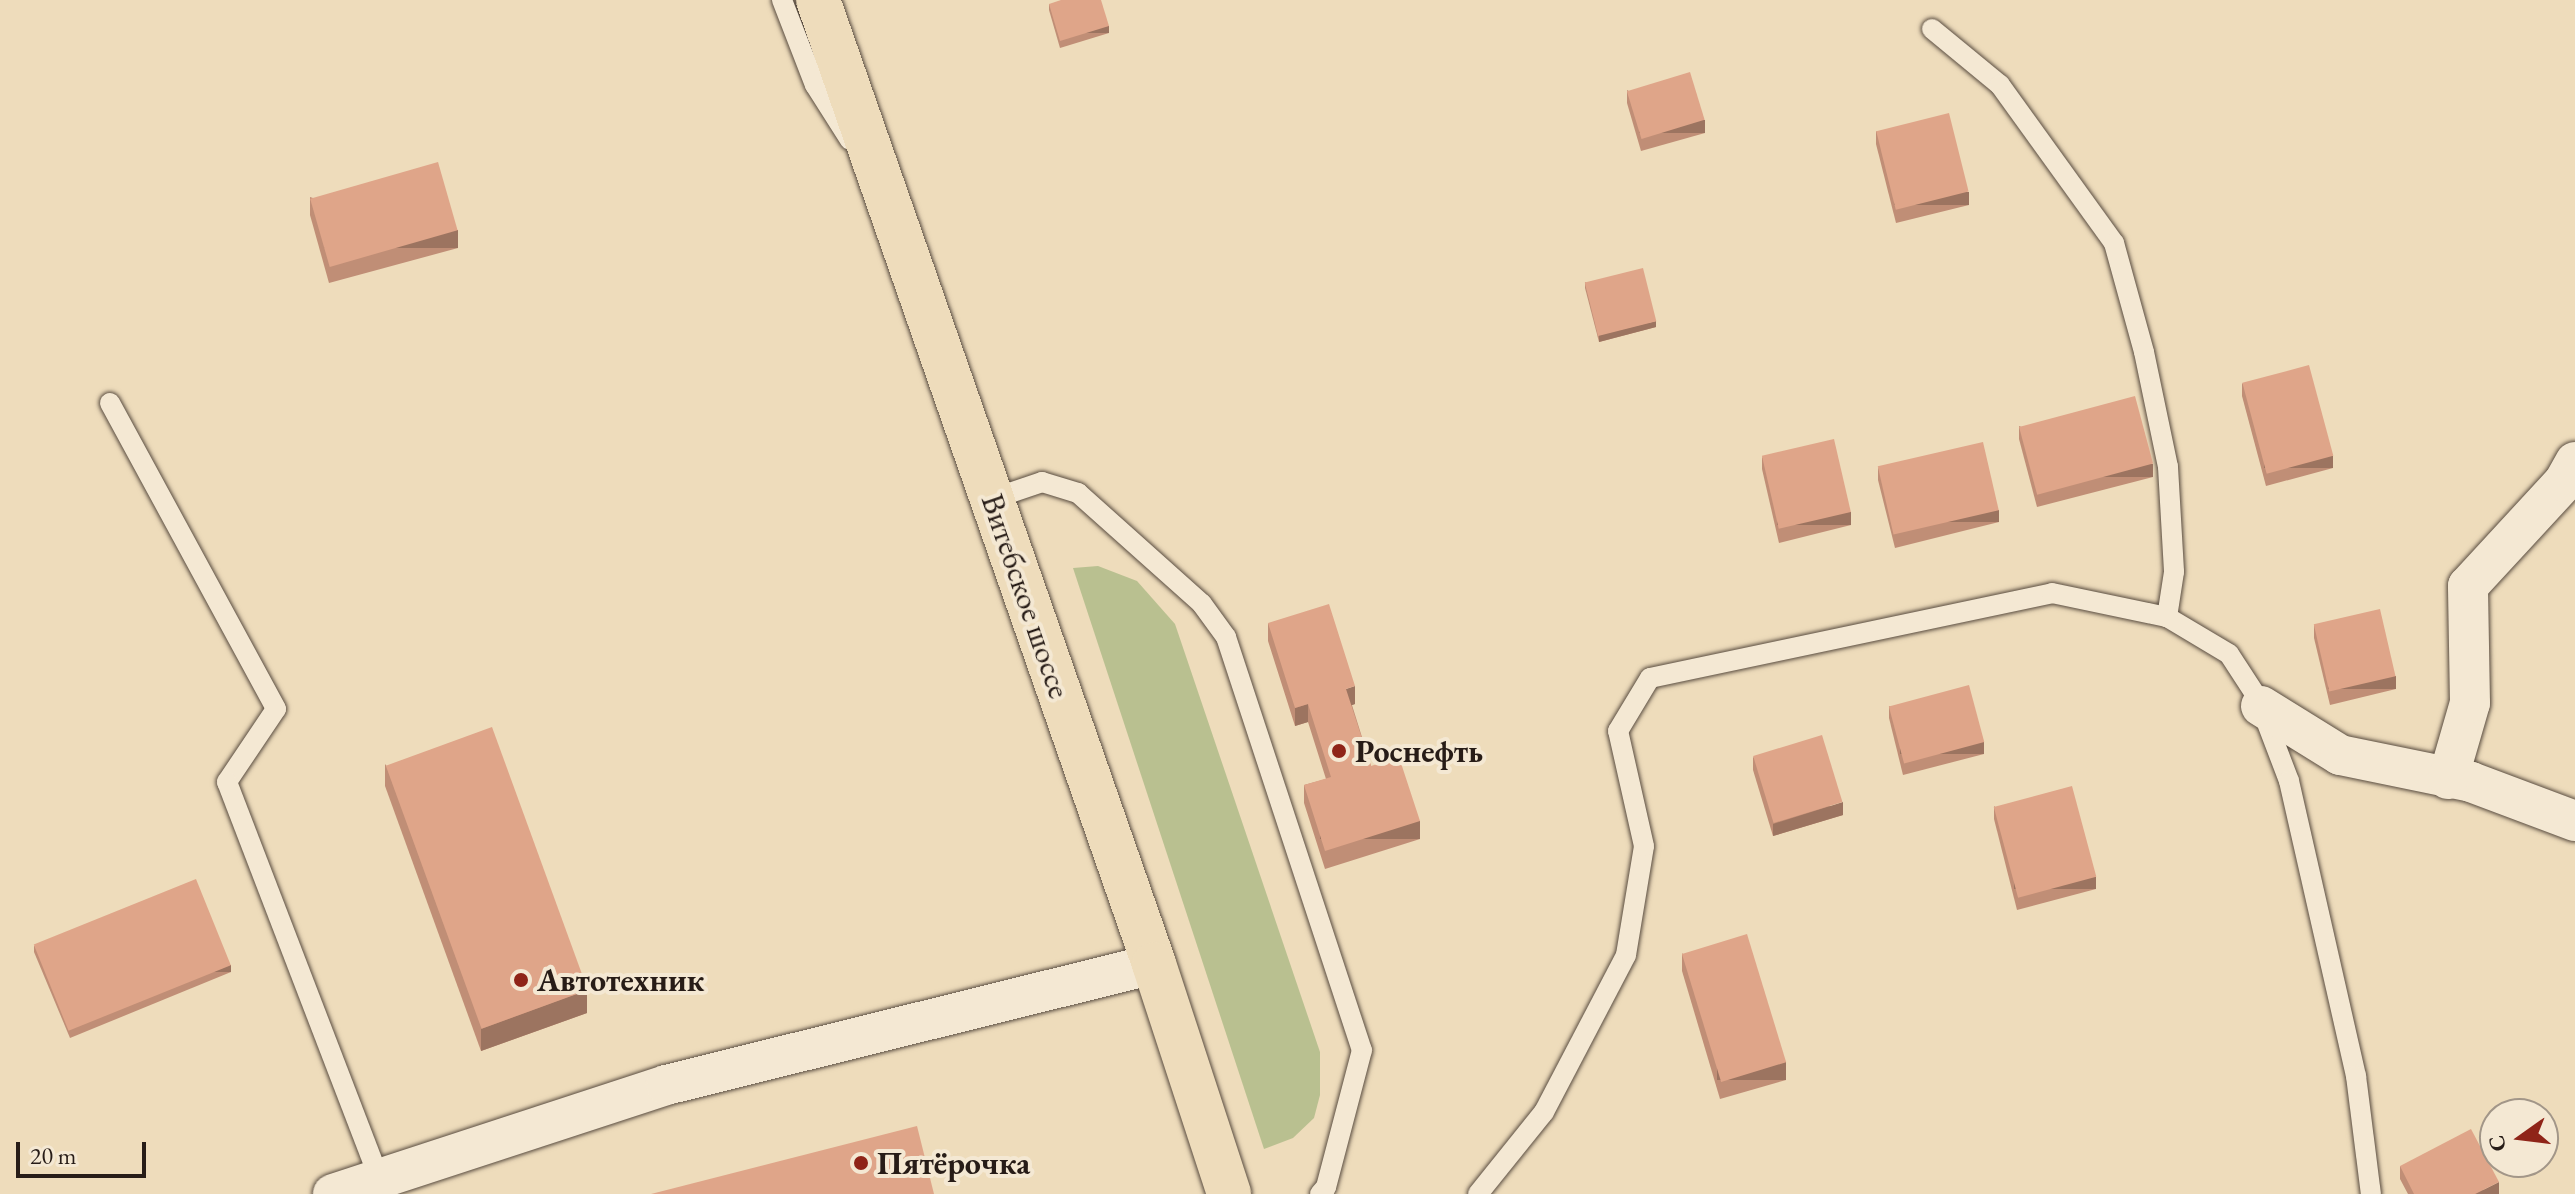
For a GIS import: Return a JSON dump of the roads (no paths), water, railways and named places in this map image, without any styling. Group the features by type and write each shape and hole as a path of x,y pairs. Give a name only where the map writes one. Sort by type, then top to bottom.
{"main road":[{"name":"Витебское шоссе","path":"818,0 1154,964 1229,1194"}],"street":[{"path":"2448,779 2470,703 2468,586 2564,482 2575,462"},
{"path":"2261,706 2340,755 2471,782 2575,821"},
{"path":"333,1194 666,1085 1154,964"}],"lane":[{"path":"782,0 815,85 884,193"},
{"path":"1932,29 2000,85 2114,243 2144,352 2168,467 2174,572 2167,617"},
{"path":"110,403 276,709 227,782 380,1180"},
{"path":"992,499 1042,482 1078,493 1202,604 1226,637 1362,1050 1326,1187 1320,1194"},
{"path":"1478,1194 1544,1112 1626,955 1644,846 1618,731 1650,678 2052,593 2167,617 2229,654 2261,706 2289,781 2356,1076 2371,1194"}],"place":[{"name":"Роснефть","path":"1339,751"},
{"name":"Автотехник","path":"521,980"},
{"name":"Пятёрочка","path":"861,1163"}]}
